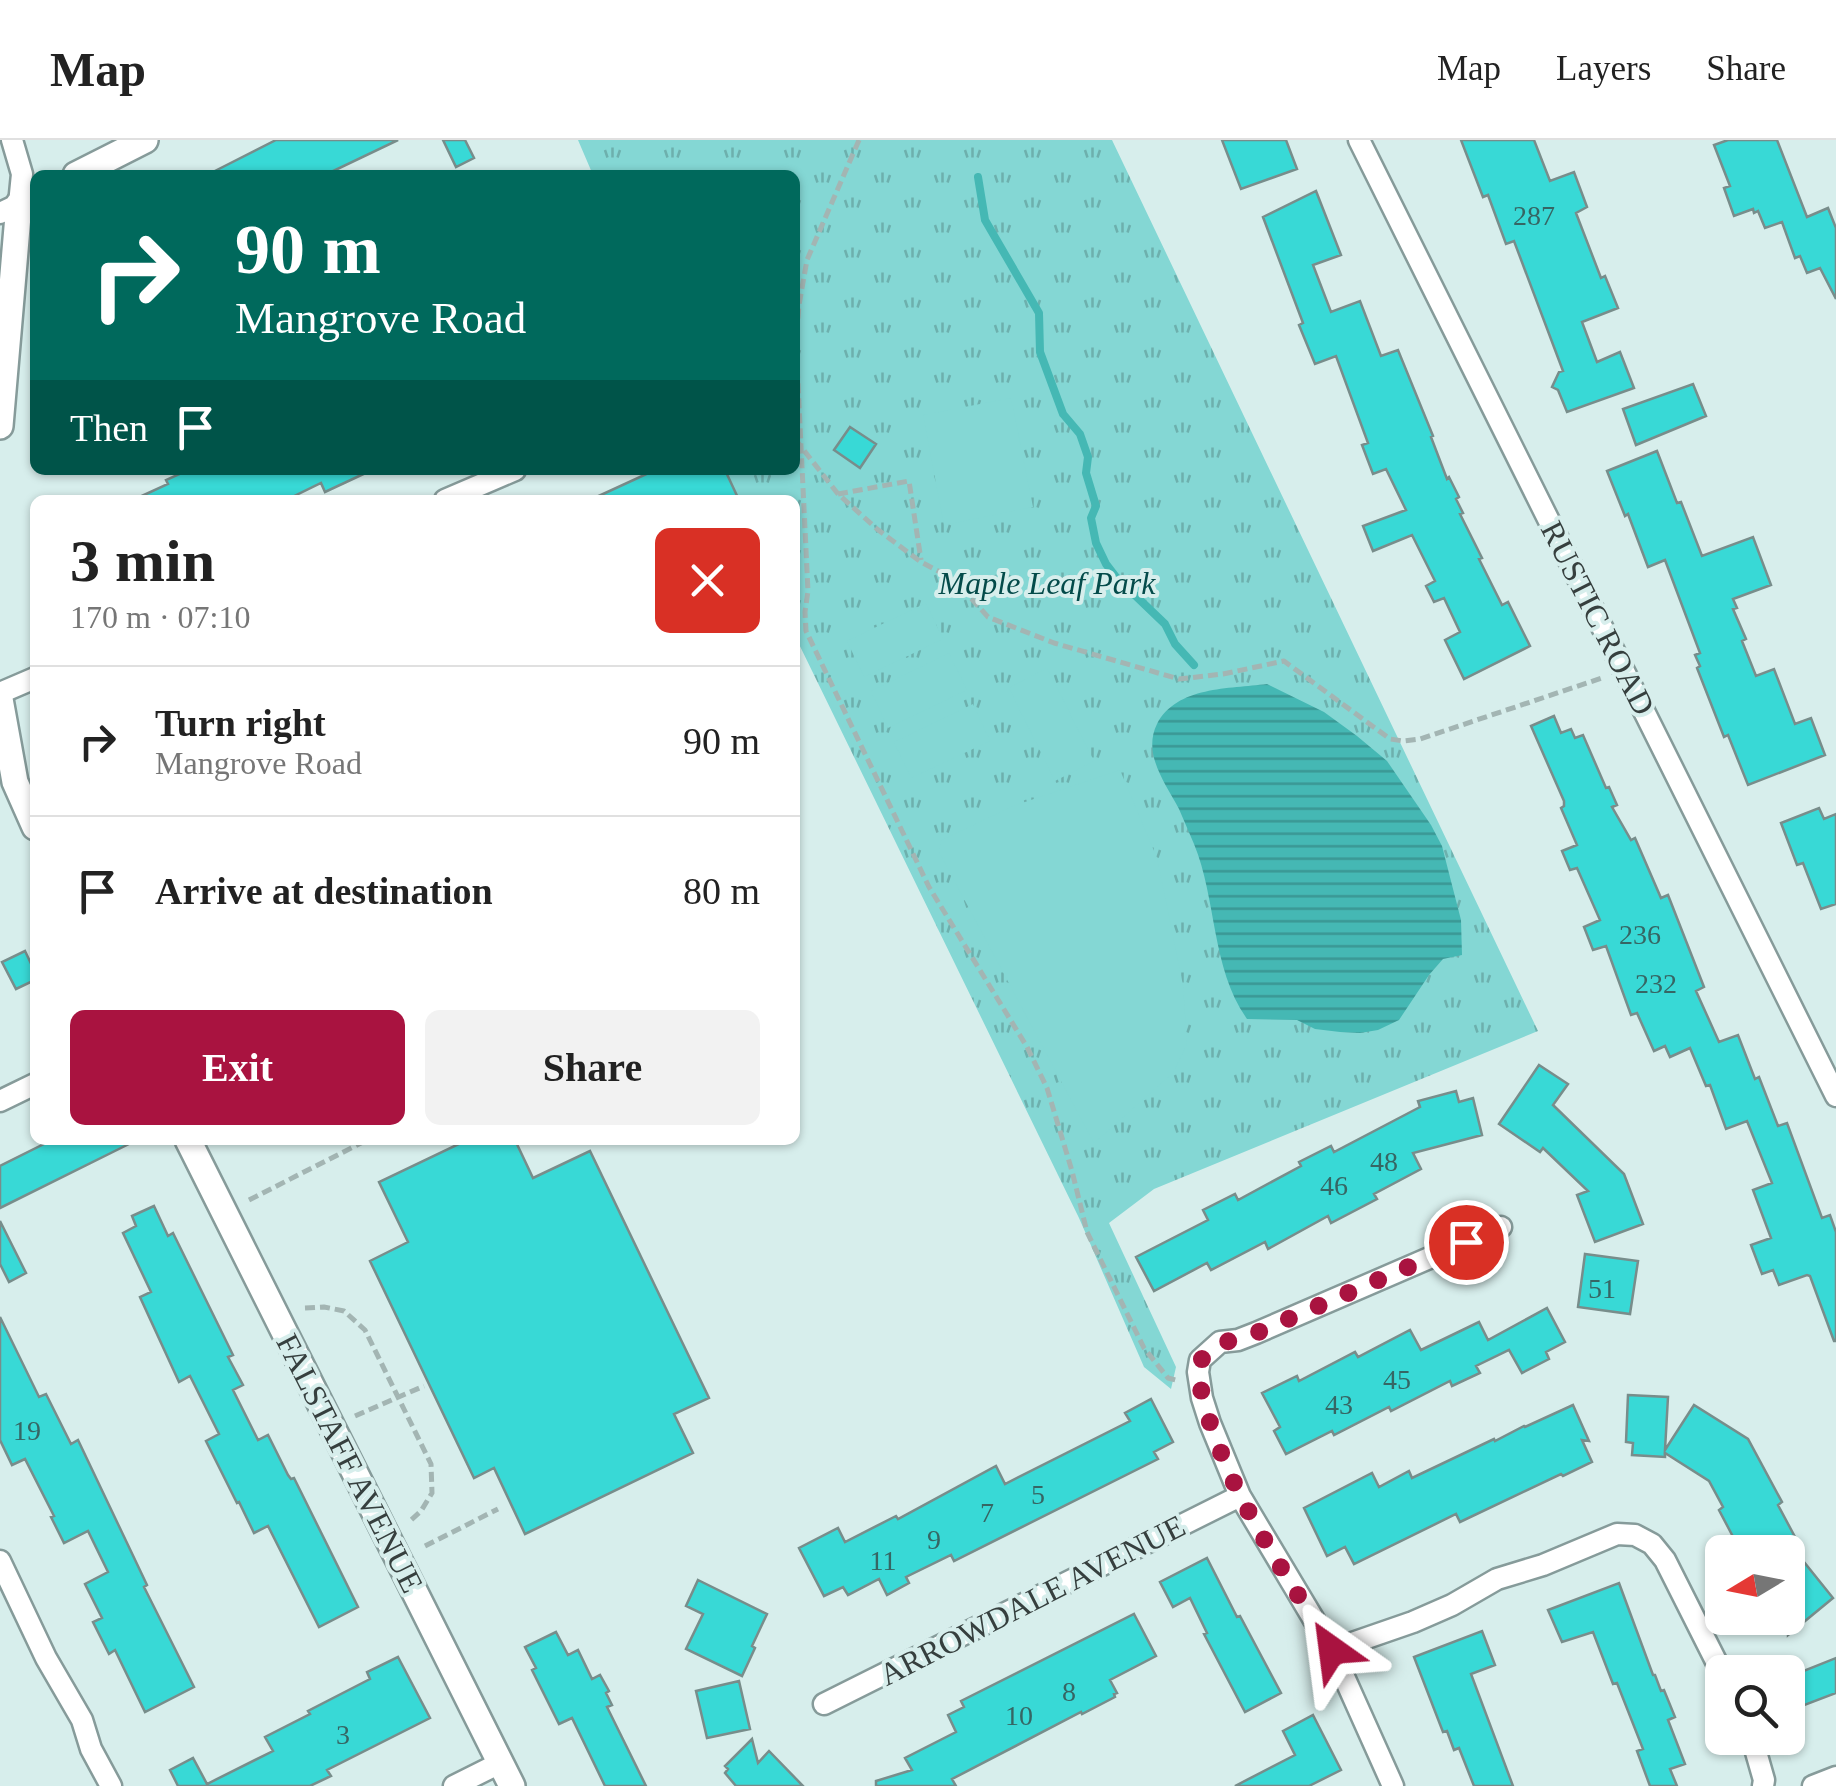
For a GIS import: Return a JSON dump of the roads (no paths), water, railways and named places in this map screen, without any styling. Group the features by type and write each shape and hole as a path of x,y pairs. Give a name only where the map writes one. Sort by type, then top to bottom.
{"street":[{"path":"0,426 22,174 12,140"},
{"path":"86,170 145,140"},
{"name":"RUSTIC ROAD","path":"1359,140 1836,1096"},
{"path":"457,495 503,475"},
{"path":"30,681 0,696 15,782 30,816"},
{"path":"0,1101 30,1086"},
{"name":"FALSTAFF AVENUE","path":"191,1145 512,1786"},
{"path":"1393,1786 1332,1650 1240,1496 1210,1422 1198,1372 1200,1360 1220,1342 1256,1333 1501,1227"},
{"name":"ARROWDALE AVENUE","path":"824,1704 1240,1496"},
{"path":"1332,1650 1413,1622 1496,1579 1616,1534 1636,1535 1652,1544 1665,1560 1713,1655"},
{"path":"0,1561 25,1617 82,1720 91,1749 111,1786"},
{"path":"1757,1755 1763,1786"},
{"path":"454,1786 500,1762"},
{"path":"1813,1786 1836,1777"}],"waterway":[{"path":"978,177 985,220 1039,313 1040,352 1063,414 1080,434 1088,457 1086,473 1096,506 1091,518 1096,543 1116,577 1165,624 1175,644 1194,665"}],"park label":[{"name":"Maple Leaf Park","path":"1047,583"}]}
